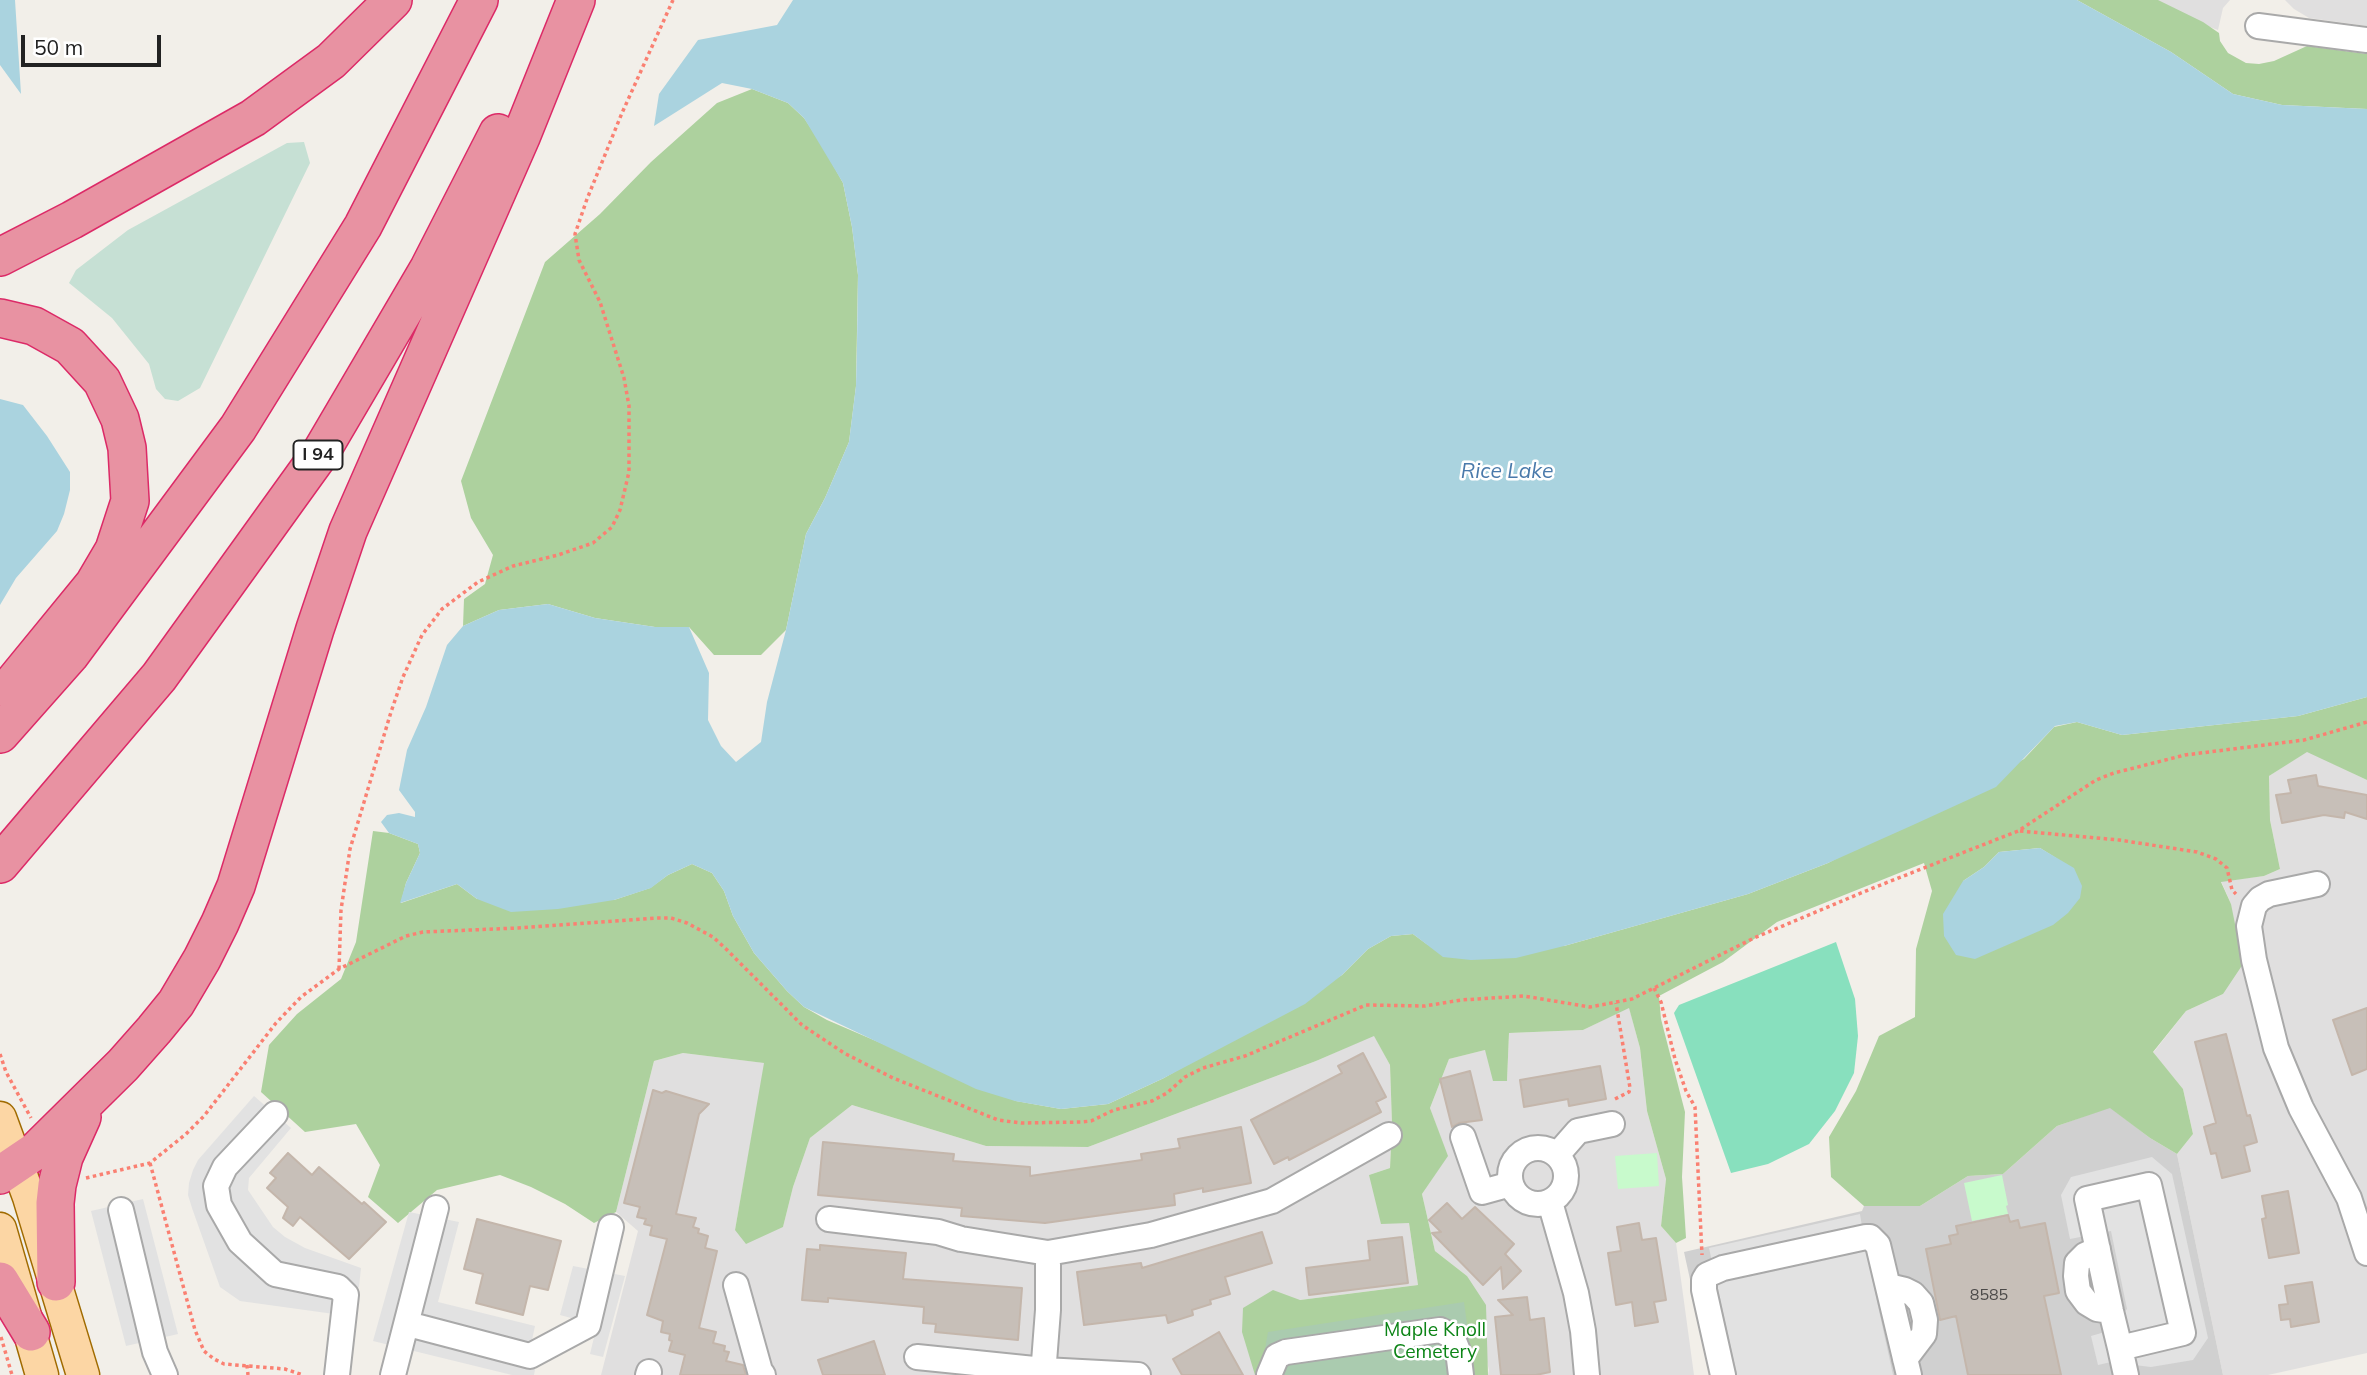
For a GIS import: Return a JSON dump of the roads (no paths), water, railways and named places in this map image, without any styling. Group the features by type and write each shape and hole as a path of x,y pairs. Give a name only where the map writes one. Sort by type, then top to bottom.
{"highway":[{"path":"0,257 72,220 253,118 331,61 393,0"},
{"path":"0,734 70,654 238,428 363,226 479,0"},
{"name":"I 94","path":"0,864 159,677 321,452 429,268 565,0"},
{"path":"9,1169 37,1150 155,1030 176,1003 220,923 236,886 348,531 520,137 576,0"},
{"path":"0,318 34,326 70,346 102,381 120,419 127,448 130,500 114,550 94,584 0,698"},
{"path":"0,333 59,359 83,383 99,410 111,444 116,481 110,518 92,552 0,671"},
{"path":"56,1282 55,1203 60,1172 72,1136 93,1096"},
{"path":"0,1281 15,1334"}],"main road":[{"path":"0,1118 9,1169 56,1282 83,1375"},
{"path":"0,1229 15,1334 42,1375"}],"street":[{"path":"2258,26 2367,40"},
{"path":"2317,884 2269,894 2260,899 2254,906 2249,926 2254,960 2276,1048 2301,1108 2349,1198 2367,1253"},
{"path":"275,1114 225,1167 216,1186 219,1205 240,1242 275,1274 338,1287 346,1295 337,1375"},
{"path":"1557,1155 1578,1130 1612,1124"},
{"path":"829,1219 938,1232 961,1239 1048,1253 1151,1235 1272,1201 1389,1135"},
{"path":"1463,1137 1482,1192 1511,1184"},
{"path":"1545,1148 1557,1155 1566,1168 1567,1178 1559,1196 1550,1202 1533,1205 1517,1196 1511,1184 1510,1171 1513,1162 1526,1150 1545,1148"},
{"path":"2120,1348 2183,1333 2150,1185 2087,1199 2112,1311 2120,1348 2126,1375"},
{"path":"1550,1202 1576,1293 1587,1375"},
{"path":"393,1375 436,1208"},
{"path":"121,1210 155,1352 165,1375"},
{"path":"408,1324 530,1356 588,1325 611,1227"},
{"path":"1723,1375 1703,1284 1707,1275 1723,1268 1866,1237 1870,1237 1878,1245 1907,1367"},
{"path":"1043,1373 1048,1310 1048,1253"},
{"path":"736,1285 763,1375"},
{"path":"1269,1375 1277,1356 1286,1352 1440,1329 1452,1336 1458,1351 1461,1375"},
{"path":"918,1357 1043,1373 1139,1375"}],"water":[{"path":"0,0 15,0 21,94 0,65"},
{"name":"Rice Lake","path":"793,0 2077,0 2171,52 2233,94 2282,105 2367,109 2367,697 2298,716 2122,735 2077,722 2055,726 1996,787 1828,863 1748,894 1516,958 1471,960 1443,957 1413,934 1391,936 1368,949 1342,975 1305,1004 1164,1078 1108,1104 1061,1109 1015,1101 976,1089 804,1007 754,953 733,916 724,891 712,873 692,864 668,875 651,888 614,900 558,909 511,912 477,899 457,884 400,903 420,853 418,844 389,833 381,822 387,815 399,813 415,817 415,812 399,790 407,750 426,707 447,645 463,626 499,610 548,604 595,618 655,627 689,627 709,673 708,720 721,746 736,762 761,742 767,702 786,630 806,534 849,442 856,386 858,275 852,227 843,183 804,118 788,103 752,89 722,83 654,126 659,94 698,40 777,25"},
{"path":"0,399 23,405 47,436 70,472 70,490 57,531 16,578 0,605"},
{"path":"2040,848 2074,868 2082,886 2080,898 2068,913 2053,925 1975,959 1956,955 1944,936 1943,914 1963,881 1984,867 1999,852"}],"park label":[{"name":"Maple Knoll Cemetery","path":"1435,1341"}]}
